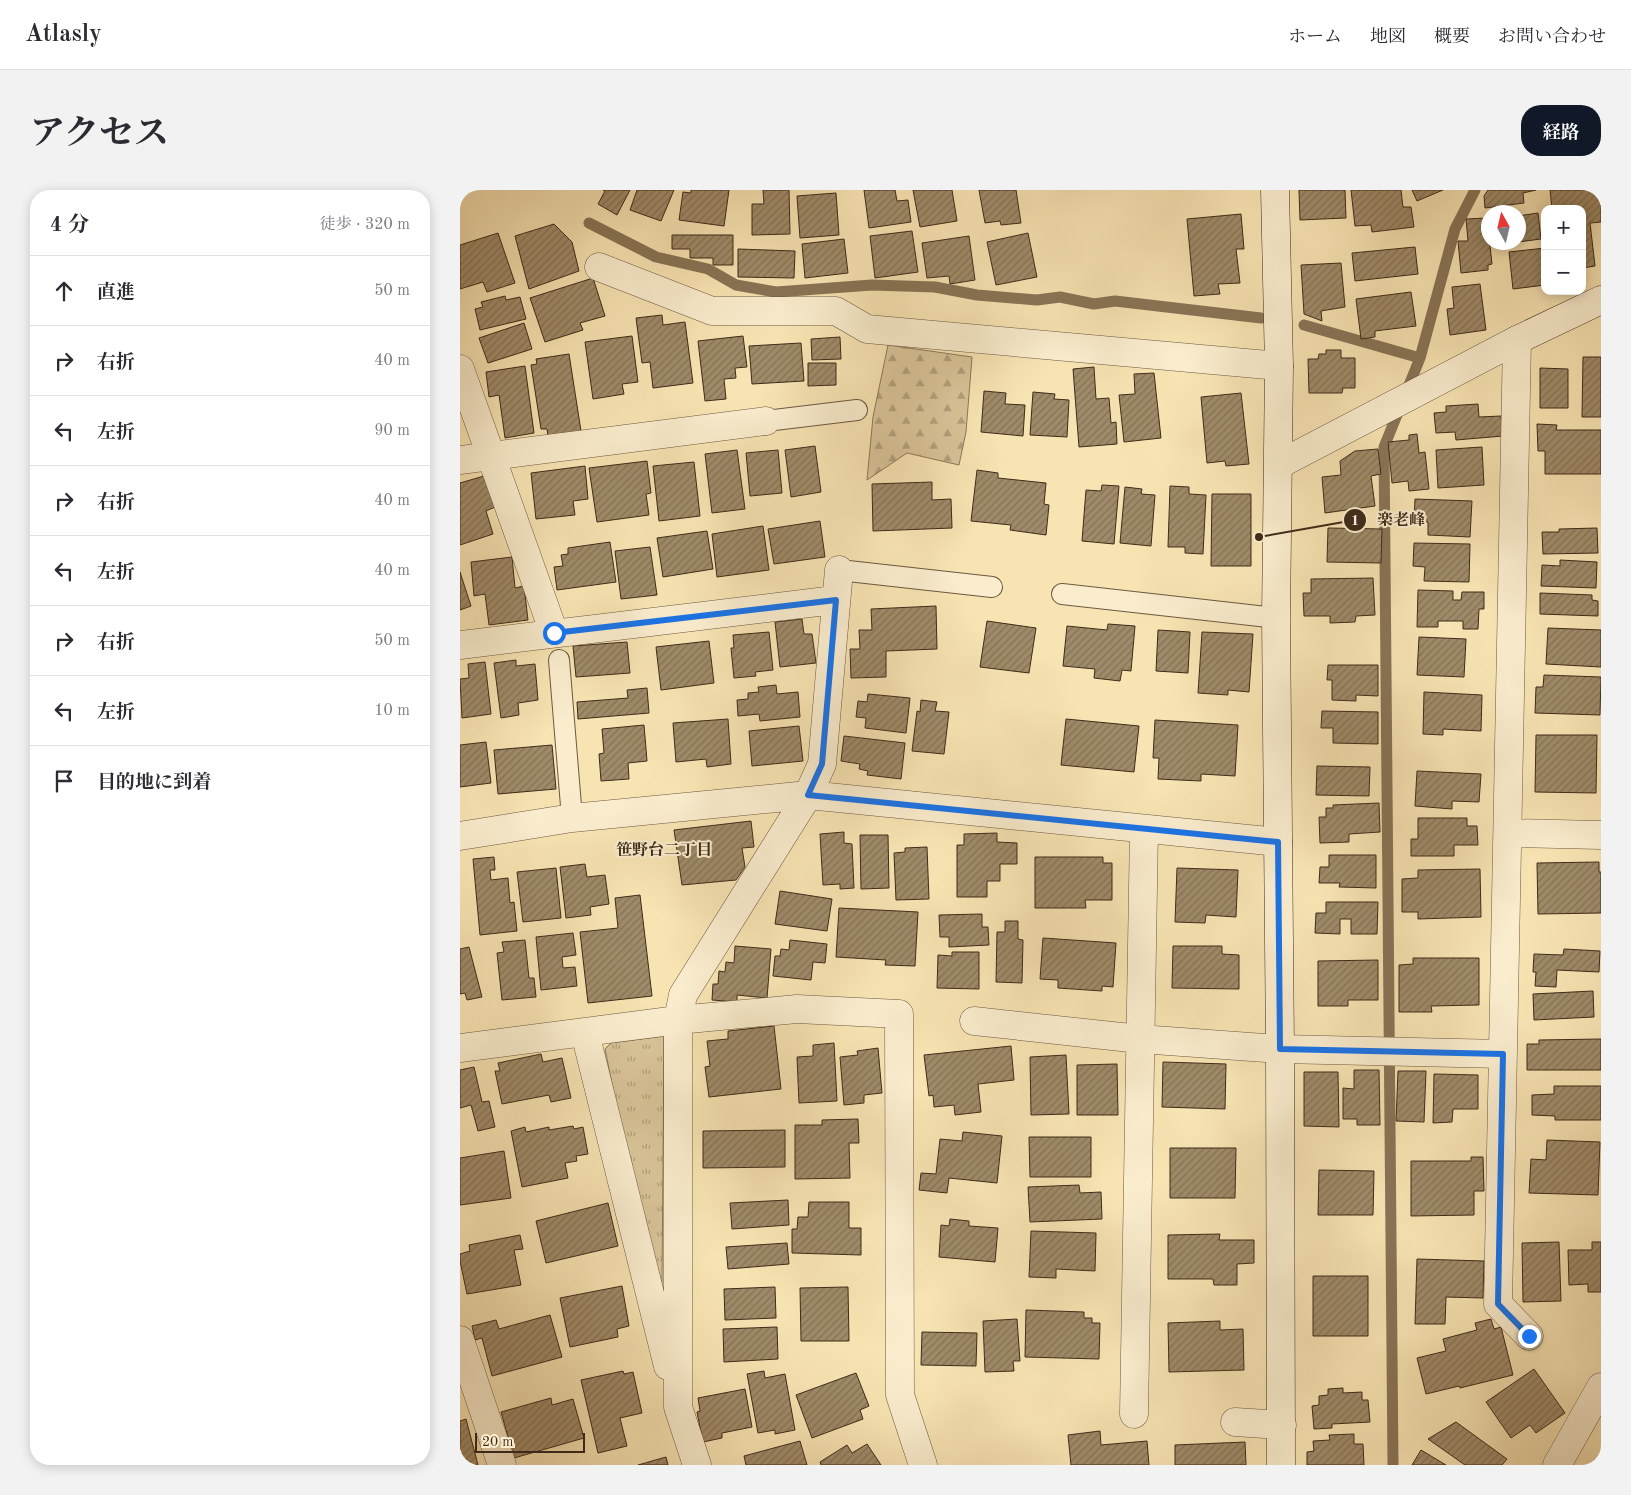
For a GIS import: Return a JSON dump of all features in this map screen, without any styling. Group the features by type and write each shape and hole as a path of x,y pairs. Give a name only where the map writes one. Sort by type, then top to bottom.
{"street":[{"path":"1275,190 1279,366 1276,618 1281,1465"},
{"path":"598,267 712,311 836,311 867,329 1279,366"},
{"path":"1278,464 1517,340 1601,300"},
{"path":"1517,340 1498,1304 1529,1336"},
{"path":"460,369 554,633"},
{"path":"460,460 766,421"},
{"path":"678,1407 678,1020 683,995 808,795 822,764 839,570"},
{"path":"460,645 836,600"},
{"path":"460,836 572,818 808,795 1278,842"},
{"path":"1134,1414 1144,829"},
{"path":"1508,833 1601,835"},
{"path":"460,1048 678,1020 797,1009 899,1014 900,1395 923,1465"},
{"path":"974,1021 1140,1039 1280,1049 1503,1054"},
{"path":"585,1033 678,1407 696,1465"},
{"path":"460,1340 502,1465"},
{"path":"1558,1465 1601,1387"},
{"path":"1235,1422 1282,1426"}],"lane":[{"path":"766,421 857,410"},
{"path":"839,570 992,587"},
{"path":"1062,594 1276,618"},
{"path":"558,660 572,818"}],"green space":[{"path":"888,345 972,357 966,432 959,465 907,453 867,480 873,417"},
{"path":"664,1036 662,1283 653,1285 605,1049 611,1043"}],"building":[{"path":"603,190 630,190 617,215 598,204 605,191"},
{"path":"637,190 674,190 661,221 630,210"},
{"path":"691,190 729,190 724,226 679,220 683,192 691,193"},
{"path":"763,190 789,190 790,234 752,235 752,204 764,204"},
{"path":"864,190 895,190 897,201 908,200 911,222 869,228"},
{"path":"913,190 952,190 957,221 920,227"},
{"path":"979,190 1016,190 1021,223 1001,225 1000,221 985,223"},
{"path":"1299,190 1345,190 1346,218 1300,220"},
{"path":"1351,190 1401,190 1403,207 1411,207 1414,227 1372,232 1371,225 1355,226"},
{"path":"1412,190 1443,190 1417,201"},
{"path":"1488,190 1536,190 1523,193 1524,203 1508,205 1485,205 1484,196"},
{"path":"1550,190 1601,190 1601,222 1590,223 1595,266 1586,267 1586,205 1552,205"},
{"path":"836,193 839,235 800,238 797,196"},
{"path":"1538,213 1541,239 1526,241 1526,215"},
{"path":"1241,214 1244,249 1236,249 1240,283 1218,284 1220,294 1194,296 1187,219"},
{"path":"1481,218 1481,250 1490,250 1492,264 1488,265 1488,270 1461,273 1458,241 1468,241 1466,219"},
{"path":"554,224 572,242 579,271 529,289 515,236"},
{"path":"912,231 918,272 875,278 870,236"},
{"path":"498,233 515,283 487,292 483,282 460,289 460,245"},
{"path":"1028,233 1037,277 996,285 987,242"},
{"path":"672,235 733,235 733,265 713,265 713,258 690,258 690,249 672,249"},
{"path":"969,236 975,280 950,284 949,276 927,278 922,243"},
{"path":"844,239 848,273 805,278 802,244"},
{"path":"1415,247 1418,274 1355,281 1352,253"},
{"path":"1541,248 1541,286 1513,289 1509,252"},
{"path":"738,249 795,251 794,278 738,277"},
{"path":"1341,263 1345,307 1321,311 1322,321 1304,314 1301,265"},
{"path":"593,278 605,316 580,323 583,330 545,342 530,298"},
{"path":"1480,284 1486,330 1450,335 1447,309 1454,308 1452,287"},
{"path":"1411,292 1416,326 1375,331 1375,337 1361,339 1356,299"},
{"path":"505,296 506,300 520,297 526,319 480,330 475,309 483,307 481,302"},
{"path":"662,315 663,325 685,322 693,383 653,388 650,362 642,363 636,318"},
{"path":"524,323 532,349 488,363 479,338"},
{"path":"632,336 638,382 622,384 624,394 593,399 585,342"},
{"path":"743,336 747,367 735,368 736,378 724,379 726,399 705,401 698,341"},
{"path":"840,337 841,359 812,360 811,339"},
{"path":"801,343 804,381 752,384 749,346"},
{"path":"1326,350 1341,350 1341,358 1355,358 1355,388 1343,388 1342,393 1309,393 1308,359 1318,359 1319,354 1326,354"},
{"path":"569,354 581,431 548,436 547,429 541,429 531,365 537,364 536,359"},
{"path":"1583,357 1601,357 1601,417 1582,417"},
{"path":"808,363 836,363 836,385 808,386"},
{"path":"525,366 534,433 505,438 499,395 489,397 486,372"},
{"path":"1094,367 1096,399 1109,398 1111,423 1116,422 1117,444 1079,447 1073,369"},
{"path":"1540,368 1568,369 1568,408 1540,408"},
{"path":"1154,373 1161,438 1124,442 1119,395 1135,394 1134,374"},
{"path":"984,391 1006,393 1005,404 1025,405 1023,436 981,432"},
{"path":"1033,392 1055,394 1054,399 1069,400 1067,437 1030,435"},
{"path":"1241,393 1249,464 1226,466 1225,461 1207,463 1201,397"},
{"path":"1478,404 1479,417 1501,416 1503,436 1456,440 1455,432 1436,433 1434,413 1446,412 1446,406"},
{"path":"1537,424 1557,425 1556,430 1601,430 1601,474 1545,474 1545,451 1538,451"},
{"path":"1417,434 1419,453 1425,452 1429,489 1409,491 1408,481 1392,483 1388,442 1409,440 1409,435"},
{"path":"815,446 821,492 791,497 785,450"},
{"path":"1482,447 1484,485 1438,488 1436,450"},
{"path":"1378,449 1381,474 1371,476 1375,506 1325,513 1322,477 1341,475 1340,461 1355,451"},
{"path":"737,450 745,509 712,513 705,454"},
{"path":"778,450 782,493 750,496 746,453"},
{"path":"647,461 651,493 646,494 649,515 597,522 589,468"},
{"path":"694,462 700,516 659,521 653,466"},
{"path":"585,466 588,499 573,501 575,515 536,519 531,473"},
{"path":"977,470 998,473 998,478 1046,483 1044,504 1049,505 1046,535 1010,530 1011,525 971,521"},
{"path":"484,476 495,507 486,511 493,534 460,545 460,483"},
{"path":"932,482 932,500 951,499 952,528 873,531 872,484"},
{"path":"1102,485 1119,486 1114,544 1082,541 1086,490 1101,491"},
{"path":"1170,486 1189,487 1189,494 1206,495 1203,554 1185,553 1185,547 1168,547"},
{"path":"1125,487 1142,489 1141,494 1155,495 1151,546 1120,543"},
{"path":"1212,494 1251,494 1251,566 1211,566"},
{"path":"1415,499 1472,501 1470,537 1428,535 1428,522 1414,521"},
{"path":"820,521 825,557 774,564 768,529"},
{"path":"763,526 769,570 717,577 712,534"},
{"path":"1328,528 1382,529 1381,563 1327,562"},
{"path":"1597,528 1598,553 1543,554 1542,532 1559,532 1559,529"},
{"path":"707,531 713,569 663,577 657,538"},
{"path":"610,542 616,582 557,590 554,567 563,566 561,555 568,554 568,548"},
{"path":"1414,543 1470,544 1469,582 1424,581 1425,567 1413,566"},
{"path":"650,547 657,595 621,599 615,551"},
{"path":"512,557 515,588 524,586 528,620 489,625 485,594 474,596 471,562"},
{"path":"1560,560 1597,562 1596,588 1541,586 1542,565 1560,566"},
{"path":"460,572 471,606 460,610"},
{"path":"1373,578 1375,615 1356,616 1355,622 1330,623 1330,616 1304,616 1303,593 1311,593 1311,579"},
{"path":"1418,590 1453,591 1453,600 1461,600 1462,592 1484,592 1484,609 1479,609 1478,629 1463,629 1463,621 1438,621 1438,627 1417,627"},
{"path":"1540,593 1592,595 1592,600 1598,601 1598,616 1540,614"},
{"path":"936,606 937,649 886,651 886,677 851,678 850,649 860,649 859,630 872,630 871,609"},
{"path":"802,619 804,634 812,634 816,663 780,667 775,622"},
{"path":"987,621 1036,628 1029,673 980,667"},
{"path":"1108,624 1135,626 1131,671 1122,670 1120,681 1094,678 1095,669 1063,666 1067,626 1107,630"},
{"path":"1548,628 1601,630 1601,667 1546,664"},
{"path":"1158,630 1190,632 1188,673 1156,671"},
{"path":"769,632 773,670 755,672 756,676 734,678 731,648 734,648 733,635"},
{"path":"1202,632 1253,634 1249,692 1228,690 1228,695 1198,693"},
{"path":"1419,637 1466,639 1464,677 1417,675"},
{"path":"709,641 714,683 661,690 656,647"},
{"path":"627,642 630,673 576,677 573,646"},
{"path":"516,660 516,666 535,664 538,700 518,703 519,715 501,718 494,663"},
{"path":"485,662 491,714 462,718 460,679 469,678 468,664"},
{"path":"1328,665 1378,665 1378,696 1356,695 1356,701 1332,700 1332,680 1327,680"},
{"path":"1544,675 1601,677 1600,715 1535,713 1536,687 1543,687"},
{"path":"776,685 777,694 798,692 800,717 760,721 759,714 738,716 737,700 748,699 748,693 759,692 758,687"},
{"path":"647,688 649,713 578,719 577,702 628,698 627,690"},
{"path":"1424,692 1482,695 1481,731 1443,729 1443,735 1423,734"},
{"path":"868,694 910,698 906,733 865,728 866,718 856,717 858,701 867,702"},
{"path":"921,700 937,702 935,711 949,712 944,754 912,751 917,711 920,712"},
{"path":"1322,711 1378,712 1378,744 1333,743 1333,728 1321,728"},
{"path":"728,719 731,764 707,767 706,759 676,762 673,723"},
{"path":"1066,719 1139,726 1134,772 1061,765"},
{"path":"1155,720 1238,725 1235,776 1201,774 1201,781 1158,779 1159,758 1153,758"},
{"path":"644,725 647,761 628,763 629,779 601,781 599,754 604,753 602,729"},
{"path":"799,726 803,761 752,766 749,731"},
{"path":"1536,735 1597,735 1596,793 1535,792"},
{"path":"844,736 905,743 901,779 867,775 868,771 859,769 860,764 841,761"},
{"path":"486,742 491,783 460,787 460,745"},
{"path":"552,745 556,789 498,794 494,750"},
{"path":"1317,766 1370,767 1369,796 1316,795"},
{"path":"1417,771 1481,774 1479,802 1452,801 1452,809 1415,806"},
{"path":"1379,803 1380,832 1349,834 1349,842 1320,843 1319,817 1326,817 1326,808 1333,808 1333,805"},
{"path":"1418,818 1467,818 1467,826 1477,826 1478,845 1454,845 1454,856 1411,856 1411,839 1418,839"},
{"path":"751,821 754,847 742,848 745,867 736,880 682,885 674,830"},
{"path":"844,832 844,843 852,844 854,888 840,889 840,884 823,885 820,834"},
{"path":"997,833 997,842 1017,843 1017,864 1000,864 1000,881 987,881 987,897 957,897 957,845 964,845 964,834"},
{"path":"860,835 888,835 889,888 861,889"},
{"path":"927,847 929,899 896,900 894,853 905,852 905,848"},
{"path":"1329,855 1376,855 1376,888 1339,887 1340,883 1319,883 1320,867 1329,867"},
{"path":"494,857 495,870 490,870 491,880 508,878 510,903 514,902 517,931 480,935 473,859"},
{"path":"1035,857 1103,857 1103,863 1112,863 1112,900 1085,900 1086,908 1035,908"},
{"path":"1599,862 1599,872 1601,872 1601,913 1538,914 1537,863"},
{"path":"585,864 587,877 605,875 609,904 590,907 591,915 566,918 560,867"},
{"path":"556,868 561,918 523,922 517,872"},
{"path":"1177,868 1238,870 1236,917 1206,915 1205,923 1175,922"},
{"path":"1480,869 1481,917 1418,919 1418,912 1402,912 1402,879 1418,878 1418,870"},
{"path":"780,891 832,899 827,931 775,924"},
{"path":"640,895 652,996 588,1003 580,932 618,928 615,898"},
{"path":"1326,902 1378,902 1377,934 1351,934 1351,919 1340,919 1340,934 1315,933 1316,913 1326,913"},
{"path":"839,908 918,912 915,966 885,965 886,960 836,957"},
{"path":"982,914 982,927 988,927 989,945 949,947 949,937 940,937 939,915"},
{"path":"1005,921 1018,921 1018,939 1023,940 1022,983 996,982 997,932 1005,932"},
{"path":"573,933 576,955 562,957 563,968 575,967 577,986 541,990 536,937"},
{"path":"1043,938 1116,943 1113,987 1102,986 1102,991 1058,988 1058,980 1040,979"},
{"path":"525,940 529,978 534,978 536,997 502,1000 497,953 504,952 502,942"},
{"path":"790,940 827,944 825,963 813,962 811,980 773,976 775,956 780,956 781,949 789,950"},
{"path":"735,946 771,949 767,998 737,995 737,1002 712,1000 713,984 718,984 719,971 725,972 726,962 734,963"},
{"path":"1173,946 1222,946 1222,954 1239,955 1239,989 1172,988"},
{"path":"469,947 482,997 467,1000 465,993 460,994 460,949"},
{"path":"1564,949 1600,951 1599,972 1557,970 1556,987 1535,986 1536,972 1533,972 1534,954 1563,955"},
{"path":"952,952 979,952 979,989 937,988 938,955 952,956"},
{"path":"1413,958 1479,958 1479,1005 1431,1006 1432,1012 1399,1012 1399,965 1413,964"},
{"path":"1378,960 1378,1000 1348,1000 1348,1006 1318,1006 1318,961"},
{"path":"1593,991 1594,1017 1534,1020 1533,994"},
{"path":"774,1026 781,1089 709,1097 705,1067 710,1066 707,1041 728,1039 728,1031"},
{"path":"1601,1039 1601,1070 1527,1070 1527,1044 1539,1044 1539,1040"},
{"path":"834,1043 837,1101 799,1103 797,1057 813,1056 813,1045"},
{"path":"1011,1046 1014,1080 978,1084 981,1112 955,1115 954,1105 934,1107 933,1095 929,1096 924,1055"},
{"path":"878,1048 882,1093 864,1095 864,1103 844,1105 840,1057 858,1055 857,1051"},
{"path":"541,1054 543,1062 562,1058 571,1098 551,1102 549,1095 502,1104 495,1071 500,1071 498,1063"},
{"path":"1066,1055 1069,1114 1031,1115 1030,1057"},
{"path":"1163,1062 1226,1064 1225,1109 1162,1107"},
{"path":"1117,1064 1118,1115 1077,1115 1077,1065"},
{"path":"474,1067 482,1102 489,1101 495,1127 478,1131 471,1105 460,1108 460,1070"},
{"path":"1354,1070 1379,1070 1380,1125 1357,1125 1357,1119 1343,1119 1343,1088 1354,1089"},
{"path":"1398,1071 1426,1071 1424,1122 1396,1121"},
{"path":"1304,1072 1338,1072 1339,1127 1304,1126"},
{"path":"1434,1074 1478,1075 1478,1109 1453,1109 1452,1122 1433,1123"},
{"path":"1554,1086 1601,1086 1601,1120 1555,1120 1555,1116 1532,1115 1532,1095 1554,1094"},
{"path":"858,1119 859,1143 849,1143 850,1178 795,1179 795,1125 822,1125 822,1120"},
{"path":"573,1126 574,1129 583,1127 588,1154 576,1156 577,1161 565,1163 568,1178 522,1187 511,1131 525,1127 526,1132 549,1127 549,1130"},
{"path":"785,1130 785,1167 703,1168 703,1131"},
{"path":"963,1132 1002,1136 997,1183 949,1178 947,1193 919,1190 921,1173 936,1174 940,1139 962,1141"},
{"path":"1029,1137 1091,1137 1091,1177 1030,1177"},
{"path":"1547,1140 1600,1142 1598,1195 1529,1193 1531,1159 1546,1160"},
{"path":"1170,1148 1236,1148 1235,1198 1170,1198"},
{"path":"504,1151 511,1198 460,1205 460,1158"},
{"path":"1471,1157 1483,1157 1484,1191 1474,1191 1474,1215 1411,1216 1411,1161 1471,1161"},
{"path":"1319,1170 1374,1171 1373,1215 1318,1215"},
{"path":"1079,1185 1080,1193 1101,1192 1102,1219 1030,1222 1028,1187"},
{"path":"788,1200 789,1225 732,1229 730,1203"},
{"path":"809,1202 849,1202 849,1228 861,1228 861,1255 792,1253 792,1229 797,1229 798,1217 808,1217"},
{"path":"608,1203 618,1246 546,1263 536,1221"},
{"path":"950,1219 969,1221 969,1226 998,1228 995,1262 939,1257 941,1225 949,1226"},
{"path":"1031,1231 1096,1233 1095,1271 1056,1269 1056,1278 1029,1277"},
{"path":"1220,1234 1219,1240 1254,1240 1254,1263 1237,1264 1237,1285 1214,1285 1213,1279 1168,1279 1168,1235"},
{"path":"520,1235 523,1249 514,1250 521,1285 467,1294 460,1254 470,1251 469,1245"},
{"path":"1559,1242 1561,1301 1523,1302 1522,1243"},
{"path":"1592,1242 1601,1242 1601,1292 1588,1292 1588,1284 1569,1285 1568,1250 1592,1250"},
{"path":"787,1243 789,1264 728,1269 726,1247"},
{"path":"1417,1259 1484,1261 1483,1298 1446,1297 1445,1324 1415,1324"},
{"path":"1313,1276 1368,1276 1368,1336 1313,1336"},
{"path":"622,1286 629,1326 617,1329 618,1337 570,1347 560,1298"},
{"path":"775,1287 776,1318 725,1320 724,1289"},
{"path":"848,1287 849,1341 801,1341 800,1288"},
{"path":"1026,1310 1084,1312 1084,1318 1092,1318 1092,1323 1100,1323 1099,1359 1025,1357"},
{"path":"550,1315 562,1357 492,1376 482,1338 475,1340 472,1326 496,1320 499,1329"},
{"path":"1017,1319 1020,1361 1013,1361 1014,1371 985,1372 983,1321"},
{"path":"1491,1319 1494,1329 1501,1327 1513,1375 1426,1394 1417,1358 1446,1351 1443,1339 1477,1330 1475,1323"},
{"path":"1220,1321 1220,1330 1243,1329 1244,1370 1169,1372 1168,1323"},
{"path":"777,1327 778,1359 724,1362 723,1329"},
{"path":"922,1332 977,1333 976,1366 921,1365"},
{"path":"1534,1369 1565,1413 1536,1433 1530,1425 1511,1438 1486,1402"},
{"path":"623,1371 624,1374 633,1372 642,1413 620,1418 627,1446 598,1453 581,1380"},
{"path":"764,1371 765,1378 785,1374 795,1430 775,1434 775,1430 758,1433 747,1374"},
{"path":"856,1373 869,1406 860,1410 863,1419 812,1438 796,1395"},
{"path":"1343,1388 1343,1393 1362,1392 1362,1400 1368,1400 1370,1422 1332,1424 1332,1428 1314,1429 1312,1406 1319,1405 1319,1396 1328,1395 1328,1389"},
{"path":"745,1389 752,1427 722,1433 722,1438 703,1442 697,1412 700,1411 698,1398"},
{"path":"551,1398 552,1405 573,1399 584,1438 514,1458 501,1412"},
{"path":"466,1419 478,1465 460,1465 460,1421"},
{"path":"1456,1422 1507,1459 1502,1465 1465,1465 1428,1439"},
{"path":"1100,1431 1101,1445 1147,1441 1149,1465 1071,1465 1068,1435"},
{"path":"1354,1434 1354,1444 1363,1444 1364,1465 1307,1465 1307,1452 1314,1451 1313,1441 1330,1440 1329,1435"},
{"path":"800,1441 807,1465 746,1465 744,1456"},
{"path":"1245,1442 1246,1465 1175,1465 1175,1445"},
{"path":"867,1444 881,1465 821,1465 820,1462 847,1445 852,1453"},
{"path":"1421,1450 1446,1465 1412,1465"},
{"path":"666,1457 668,1465 638,1465"}],"waterway":[{"path":"1393,1465 1384,447 1420,358 1455,229 1475,190"},
{"path":"589,223 656,257 708,269 736,285 776,292 872,285 935,287 977,295 1037,300 1060,297 1094,304 1115,301 1261,318"},
{"path":"1304,325 1420,358"}],"place":[{"name":"楽老峰","path":"1259,537"}],"district":[{"name":"笹野台二丁目","path":"664,849"}],"route":[{"path":"554,633 836,600 822,764 808,795 1278,842 1280,1049 1503,1054 1498,1304 1529,1336"}]}
